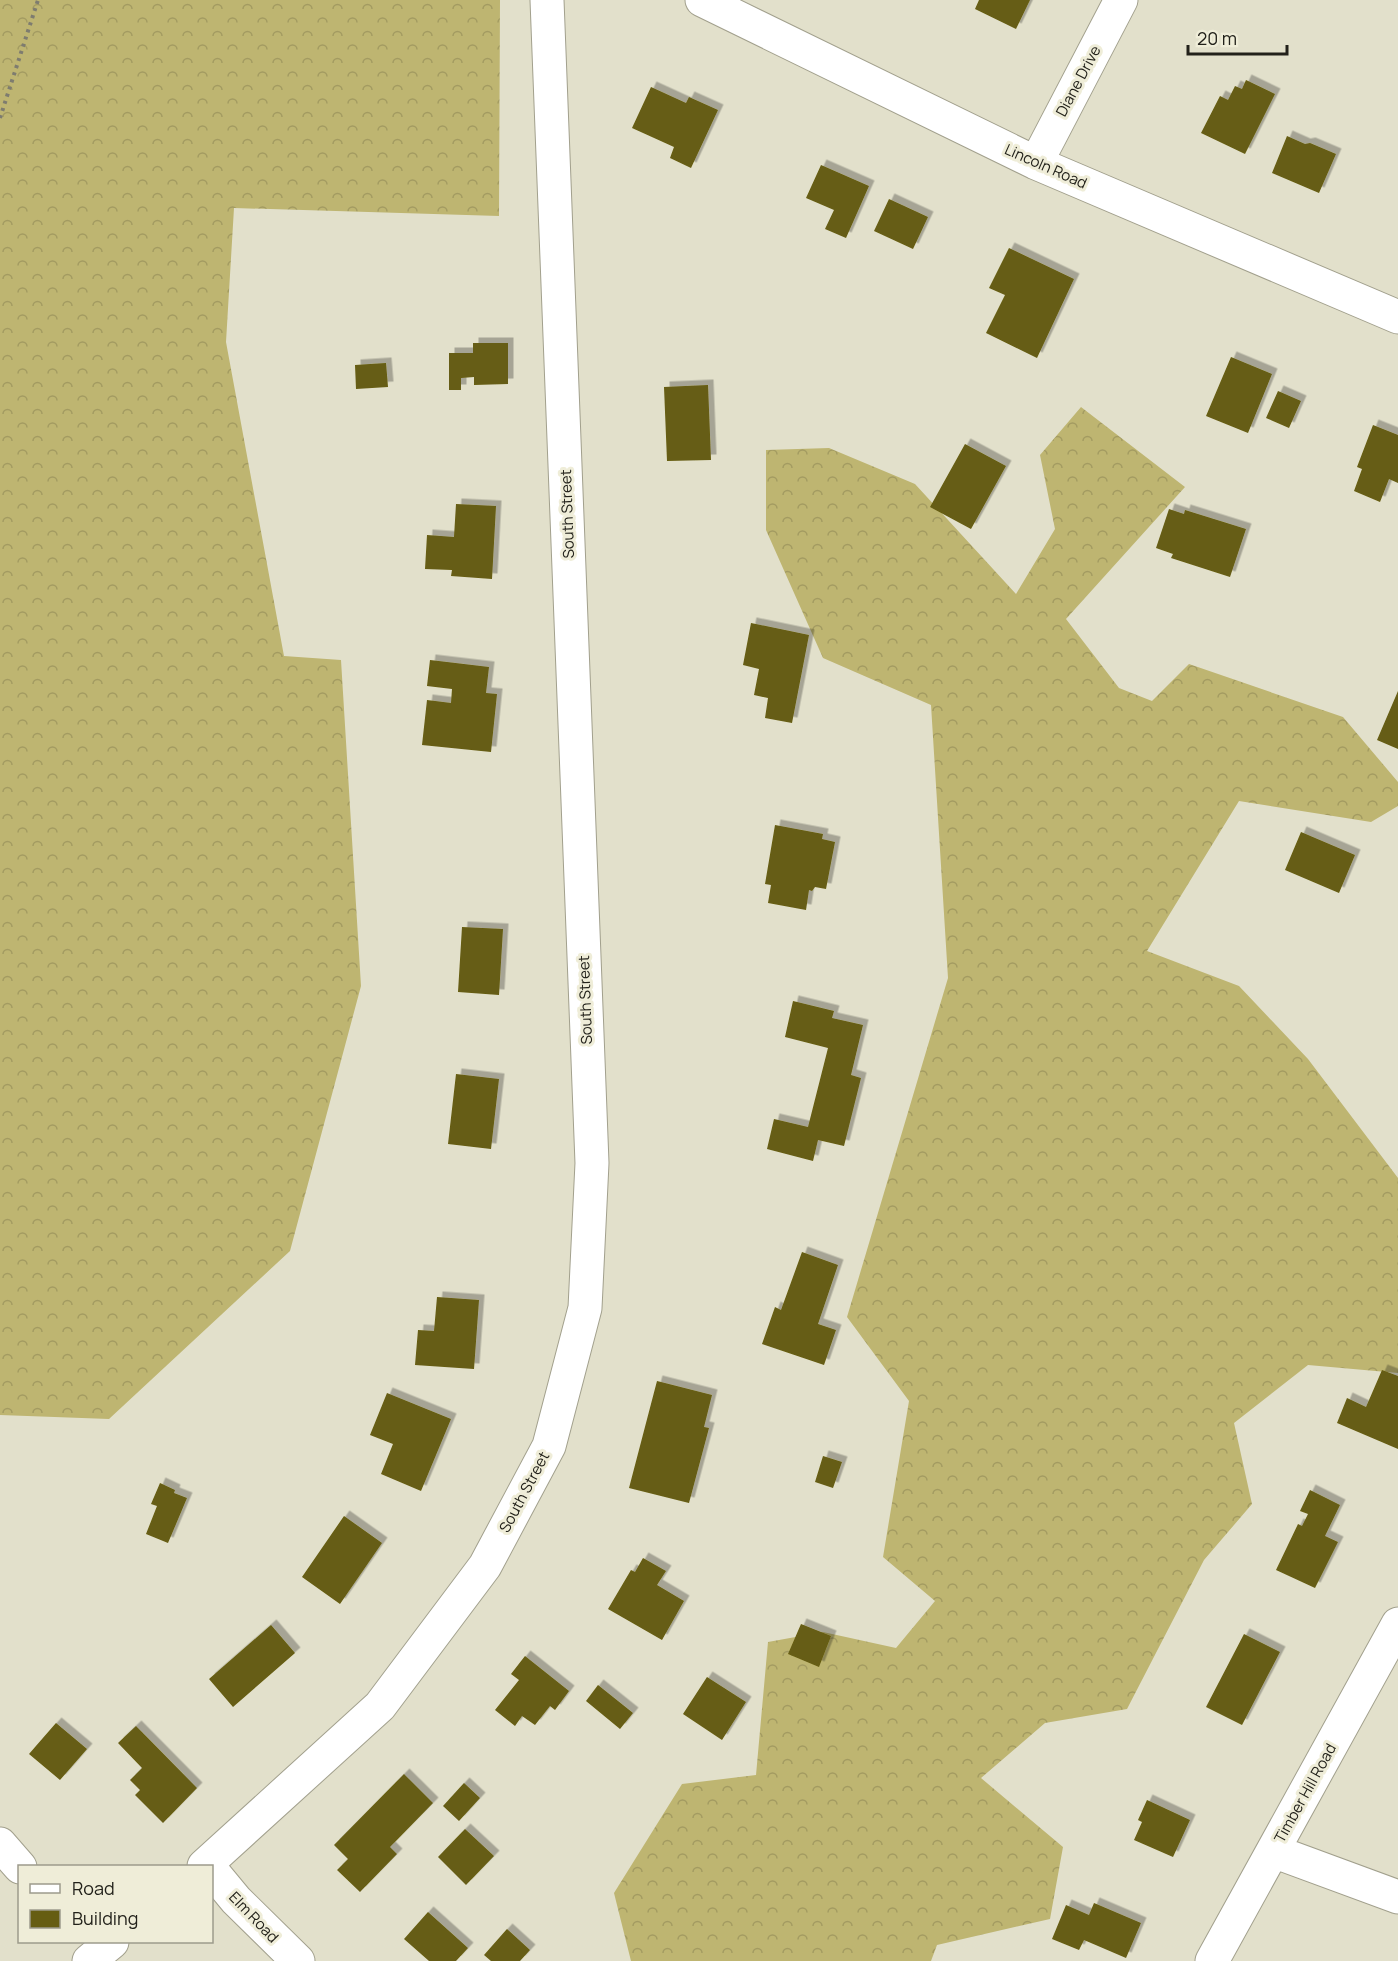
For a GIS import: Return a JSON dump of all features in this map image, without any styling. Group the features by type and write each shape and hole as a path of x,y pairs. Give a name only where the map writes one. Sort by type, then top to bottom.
{"street":[{"name":"South Street","path":"209,1865 380,1706 485,1566 549,1446 585,1308 592,1163 547,0"},
{"name":"Lincoln Road","path":"702,0 1036,163 1398,317"},
{"name":"Diane Drive","path":"1036,163 1120,0"},
{"name":"Timber Hill Road","path":"1212,1961 1398,1624"},
{"path":"0,1844 18,1865"},
{"path":"1273,1851 1398,1897"},
{"name":"Elm Road","path":"213,1874 236,1900 298,1961"}],"path":[{"path":"0,118 38,0"}],"green space":[{"path":"0,0 500,0 499,216 234,208 226,342 284,656 341,660 361,986 290,1251 109,1419 0,1415"},
{"path":"1081,407 1185,487 1066,619 1119,688 1152,701 1189,664 1343,717 1398,782 1398,806 1371,822 1239,801 1147,951 1239,986 1308,1059 1398,1178 1398,1373 1308,1365 1234,1423 1252,1504 1204,1560 1127,1709 1045,1723 981,1778 1063,1847 1050,1919 937,1945 931,1961 631,1961 614,1893 682,1784 756,1775 768,1642 823,1632 896,1648 935,1601 883,1557 909,1401 847,1317 948,978 931,705 823,658 766,530 766,450 829,448 915,484 1016,594 1055,529 1040,455"}],"building":[{"path":"979,0 1030,0 1016,29 975,9"},
{"path":"1246,80 1275,94 1245,154 1201,133 1220,96 1228,100 1235,86 1242,89"},
{"path":"651,87 686,103 689,97 718,110 691,168 670,158 674,147 632,128"},
{"path":"1287,136 1336,154 1319,193 1272,173"},
{"path":"821,165 869,186 846,238 825,229 834,210 806,198"},
{"path":"889,199 928,217 913,249 874,231"},
{"path":"1009,248 1074,279 1037,358 986,333 1005,295 989,288"},
{"path":"473,343 508,343 508,384 474,385 474,377 461,378 461,390 449,390 449,353 473,353"},
{"path":"1231,357 1272,374 1248,433 1206,416"},
{"path":"386,363 388,387 356,389 355,365"},
{"path":"708,385 711,460 667,461 664,387"},
{"path":"1278,391 1301,401 1289,428 1266,418"},
{"path":"1373,425 1398,435 1398,483 1389,479 1380,502 1354,491 1362,469 1357,467"},
{"path":"965,444 1006,466 971,529 930,507"},
{"path":"456,504 496,506 492,579 451,576 452,570 425,569 427,535 454,537"},
{"path":"1169,509 1184,514 1185,510 1246,529 1230,577 1171,558 1173,554 1156,548"},
{"path":"751,623 809,635 792,723 765,718 768,698 754,695 759,669 743,665"},
{"path":"430,660 489,667 486,693 497,694 491,752 422,745 427,700 451,703 452,689 427,686"},
{"path":"1398,691 1398,749 1377,740"},
{"path":"775,825 823,834 822,839 835,842 826,889 815,887 812,891 809,890 806,910 768,903 771,885 765,884"},
{"path":"1301,832 1355,855 1339,893 1285,870"},
{"path":"462,927 503,929 499,995 458,992"},
{"path":"793,1001 834,1011 832,1018 863,1025 851,1075 861,1078 844,1146 818,1140 813,1161 767,1149 774,1119 808,1127 828,1048 785,1037"},
{"path":"456,1074 499,1079 491,1149 448,1144"},
{"path":"802,1252 838,1265 818,1324 836,1330 824,1365 762,1344 775,1307 781,1310"},
{"path":"437,1297 479,1300 474,1369 415,1365 418,1330 434,1331"},
{"path":"1382,1370 1398,1376 1398,1449 1337,1423 1347,1398 1366,1407"},
{"path":"657,1381 712,1395 704,1427 709,1428 689,1503 629,1488"},
{"path":"387,1393 451,1419 421,1491 381,1474 393,1444 370,1435"},
{"path":"823,1456 842,1462 833,1488 815,1482"},
{"path":"160,1483 175,1490 174,1493 187,1498 168,1543 146,1534 157,1506 151,1504"},
{"path":"1310,1490 1340,1505 1325,1536 1338,1542 1315,1588 1276,1570 1298,1524 1302,1526 1308,1514 1300,1511"},
{"path":"344,1516 382,1543 340,1604 302,1577"},
{"path":"643,1558 666,1571 657,1585 684,1601 662,1640 608,1609 631,1570 635,1572"},
{"path":"801,1624 831,1636 819,1667 788,1654"},
{"path":"271,1625 295,1653 233,1707 209,1679"},
{"path":"1244,1634 1280,1652 1242,1725 1206,1707"},
{"path":"525,1656 569,1691 555,1710 550,1706 535,1725 522,1716 515,1726 495,1710 519,1680 511,1674"},
{"path":"707,1677 746,1702 722,1740 683,1714"},
{"path":"598,1685 633,1713 620,1729 586,1701"},
{"path":"56,1723 87,1749 60,1780 29,1754"},
{"path":"136,1726 197,1788 163,1823 135,1795 140,1790 130,1780 142,1768 118,1743"},
{"path":"404,1774 433,1803 390,1847 397,1854 360,1892 337,1870 348,1859 334,1845"},
{"path":"464,1783 480,1798 459,1821 443,1806"},
{"path":"1147,1800 1190,1820 1173,1857 1134,1840 1142,1822 1138,1820"},
{"path":"465,1829 494,1856 466,1885 438,1857"},
{"path":"1094,1903 1141,1923 1126,1958 1084,1940 1079,1950 1052,1939 1066,1905 1089,1915"},
{"path":"428,1912 468,1948 456,1961 429,1961 404,1939"},
{"path":"507,1929 530,1950 520,1961 491,1961 484,1955"}]}
